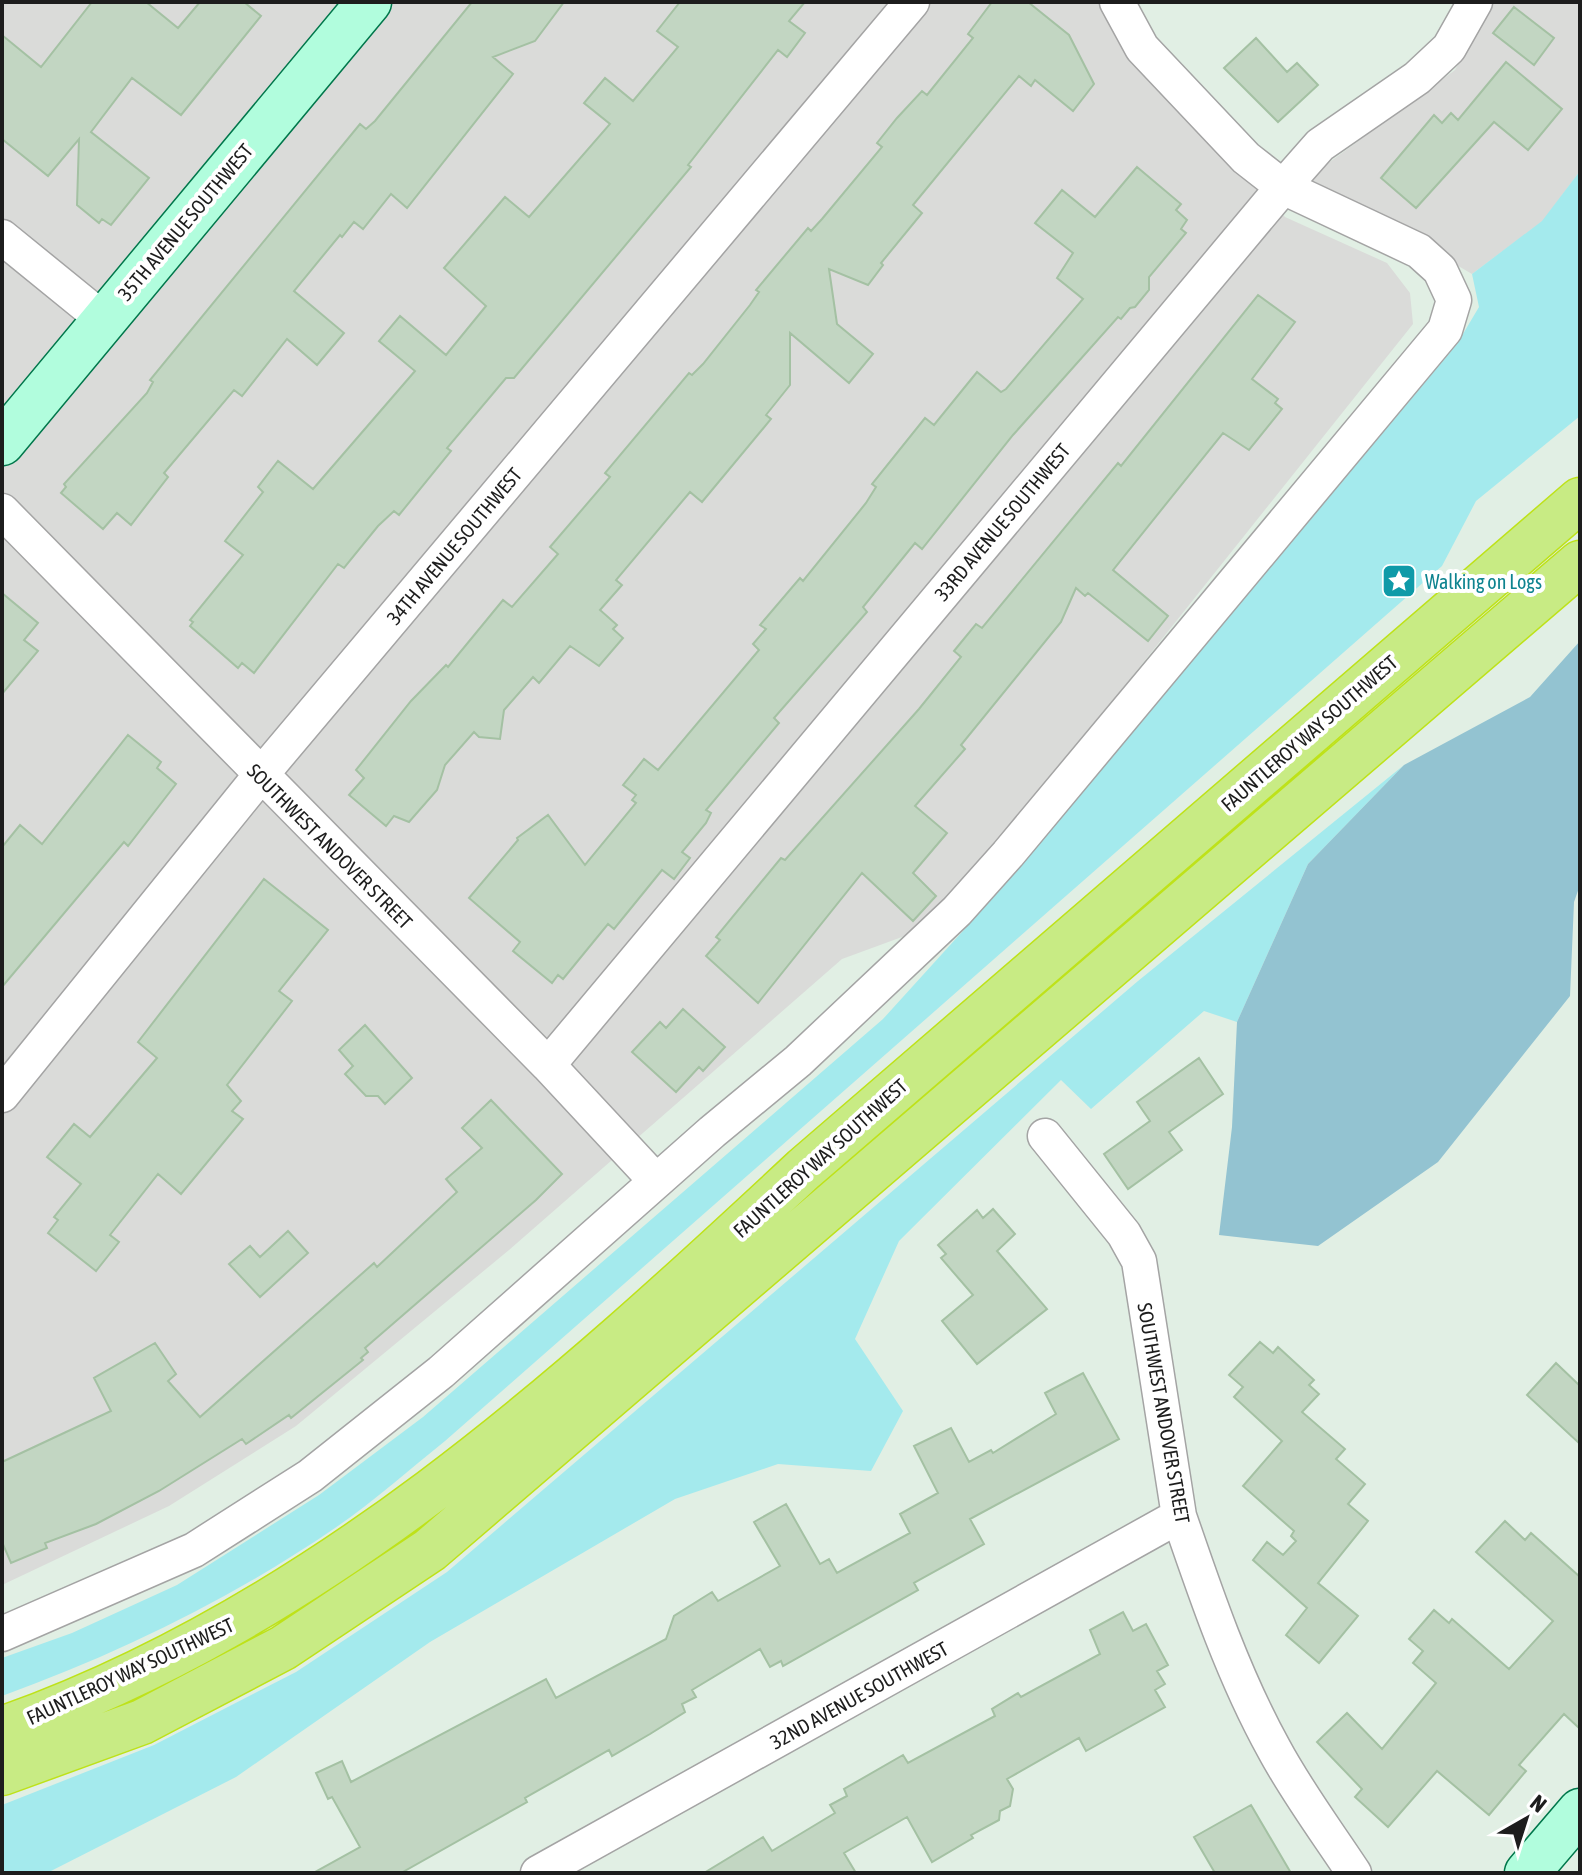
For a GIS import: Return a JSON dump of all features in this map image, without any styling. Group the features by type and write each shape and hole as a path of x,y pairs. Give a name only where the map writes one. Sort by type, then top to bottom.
{"highway":[{"name":"FAUNTLEROY WAY SOUTHWEST","path":"2,1729 104,1688 210,1637 308,1579 416,1504 510,1430 710,1256 804,1169 1580,500"},
{"name":"FAUNTLEROY WAY SOUTHWEST","path":"2,1773 142,1722 283,1648 430,1550 1580,563"}],"street":[{"name":"35TH AVENUE SOUTHWEST","path":"2,443 369,2"},
{"name":"34TH AVENUE SOUTHWEST","path":"2,1095 260,776 912,2"},
{"path":"2,1634 194,1550 310,1476 441,1372 656,1181 798,1061 957,911 1102,744 1445,330 1454,300 1440,270 1419,251 1283,187 1246,158 1142,48 1117,2"},
{"name":"33RD AVENUE SOUTHWEST","path":"548,1065 1283,187 1320,145 1417,78 1449,48 1475,2"},
{"path":"2,237 104,320"},
{"name":"SOUTHWEST ANDOVER STREET","path":"2,511 548,1065 656,1181"},
{"name":"SOUTHWEST ANDOVER STREET","path":"1045,1136 1124,1234 1139,1261 1179,1516 1220,1631 1273,1749 1354,1873"},
{"name":"32ND AVENUE SOUTHWEST","path":"538,1873 1179,1516"},
{"path":"1527,1873 1580,1811"}],"shaded area":[{"path":"2,2 1098,2 1124,51 1285,217 1387,263 1410,293 1413,324 989,856 921,930 842,959 509,1250 296,1426 169,1506 2,1585"},
{"path":"1493,2 1580,2 1580,171 1543,221 1472,274 1308,178 1455,70"},
{"path":"1580,171 1580,416 1476,501 1442,566 445,1441 377,1497 296,1554 215,1601 132,1643 2,1696 2,1658 72,1633 177,1585 319,1495 423,1417 883,1019 1001,889 1457,344 1479,307 1472,274 1542,221"},
{"path":"1580,641 1580,885 1574,902 1570,996 1438,1162 1318,1246 1219,1235 1232,1127 1237,1022 1308,864 1404,765 1530,697"},
{"path":"1404,765 1308,864 1237,1022 1204,1011 1091,1109 1061,1080 899,1241 855,1339 903,1411 871,1471 778,1464 675,1499 430,1642 236,1777 47,1873 2,1873 2,1805 154,1745 296,1672 447,1572 1138,981"}],"building":[{"path":"92,2 146,2 178,28 200,2 244,2 261,16 181,115 132,78 91,132 149,178 111,225 102,219 99,223 77,205 79,139 48,176 2,139 2,35 41,67"},
{"path":"472,2 564,2 535,41 493,57 513,74 407,208 391,194 363,229 354,222 342,237 340,235 294,291 344,333 317,365 287,339 242,396 234,390 164,473 168,477 131,525 117,513 103,529 61,493 66,487 64,484 147,393 153,382 150,380 360,124 366,129 375,121"},
{"path":"680,2 805,2 789,21 805,33 787,57 778,50 688,165 691,167 514,378 506,378 447,448 451,451 399,515 394,511 378,526 344,568 338,564 254,673 242,663 238,668 190,626 193,622 190,620 243,555 225,541 263,492 258,487 278,461 313,489 415,371 379,341 400,316 446,355 486,306 444,268 505,197 529,217 610,124 584,103 605,78 633,101 678,47 657,31"},
{"path":"992,2 1028,2 1069,35 1094,84 1073,111 1035,80 1031,86 1019,76 913,205 922,213 881,263 883,265 868,285 829,269 837,324 873,354 849,383 790,333 790,385 766,415 771,419 702,502 690,492 616,580 622,585 600,610 617,625 613,629 623,638 599,666 570,646 539,683 533,677 504,710 500,739 479,737 474,732 445,765 437,790 409,822 394,816 386,826 349,795 364,778 356,770 411,701 446,665 448,667 503,600 512,607 558,554 550,547 610,477 605,473 689,373 692,375 703,364 750,305 759,292 756,290 808,228 811,231 822,219 882,147 877,143 897,118 922,91 927,95 973,38 968,34"},
{"path":"1514,7 1554,38 1534,65 1493,33"},
{"path":"1256,38 1287,72 1297,63 1318,85 1278,122 1224,68"},
{"path":"1506,62 1562,109 1528,150 1494,122 1416,208 1381,178 1434,115 1442,123 1451,113 1458,120"},
{"path":"1137,167 1181,204 1176,210 1187,220 1181,229 1186,233 1149,277 1149,290 1135,307 1130,308 1121,319 1118,317 1013,435 922,549 915,543 863,607 867,612 774,718 779,723 706,810 711,813 682,852 690,858 674,879 662,870 614,929 608,924 563,979 558,975 552,983 513,951 520,942 469,898 517,838 548,815 585,865 636,803 632,800 636,795 623,785 644,759 658,770 759,650 753,644 766,629 760,625 800,578 803,581 866,503 876,487 872,484 925,418 934,425 977,372 1001,392 1006,389 1083,299 1057,278 1073,253 1035,223 1062,190 1095,217"},
{"path":"1258,295 1295,322 1252,379 1278,399 1275,403 1282,409 1249,450 1223,433 1113,570 1168,616 1148,641 1088,593 1085,596 1076,588 1061,622 961,745 965,749 915,806 947,833 913,873 936,896 913,921 862,873 758,1003 706,956 720,940 716,937 781,858 785,860 919,709 961,657 954,651 976,624 982,628 1118,463 1121,466"},
{"path":"2,593 38,623 24,640 38,651 2,694"},
{"path":"128,735 161,762 157,768 176,784 128,846 124,842 2,987 2,847 20,825 42,844"},
{"path":"264,879 328,930 279,991 292,1001 227,1085 241,1101 232,1111 243,1119 181,1194 158,1174 110,1235 119,1242 96,1271 48,1233 58,1220 54,1217 81,1184 47,1157 74,1124 90,1137 157,1058 138,1042"},
{"path":"683,1009 725,1047 703,1071 699,1067 676,1092 632,1052 660,1022 666,1028"},
{"path":"365,1025 412,1078 385,1104 378,1096 366,1096 345,1074 353,1066 339,1050"},
{"path":"1199,1058 1223,1094 1169,1132 1182,1150 1128,1189 1104,1154 1150,1121 1137,1102"},
{"path":"491,1100 562,1174 536,1200 365,1348 368,1352 361,1358 363,1360 291,1418 289,1415 246,1444 242,1439 159,1491 96,1524 45,1543 47,1548 11,1563 2,1542 2,1462 111,1411 94,1378 155,1343 176,1374 168,1381 200,1417 374,1263 377,1267 457,1192 446,1179 482,1148 462,1128"},
{"path":"993,1209 1015,1234 997,1251 1047,1309 977,1364 942,1321 973,1295 941,1258 946,1254 938,1245 977,1210 983,1218"},
{"path":"288,1231 308,1253 260,1297 229,1264 250,1246 260,1257"},
{"path":"1260,1342 1273,1353 1278,1347 1314,1380 1309,1385 1319,1394 1302,1412 1345,1449 1336,1459 1365,1484 1348,1504 1368,1521 1318,1583 1358,1616 1319,1663 1286,1635 1307,1608 1253,1560 1267,1542 1283,1555 1296,1541 1291,1536 1294,1531 1243,1486 1282,1441 1234,1397 1243,1387 1229,1375"},
{"path":"1556,1363 1580,1386 1580,1444 1527,1395"},
{"path":"1083,1373 1119,1439 970,1519 984,1544 914,1583 918,1590 783,1666 781,1661 770,1667 760,1649 692,1690 696,1697 682,1704 685,1712 650,1734 612,1756 609,1750 525,1798 527,1802 401,1873 313,1873 360,1847 332,1797 328,1799 316,1773 342,1761 351,1782 546,1679 556,1698 666,1639 674,1616 712,1592 718,1601 780,1566 754,1522 786,1504 820,1564 829,1559 837,1573 910,1533 900,1514 938,1493 914,1446 951,1428 969,1462 991,1450 993,1453 1056,1414 1045,1393"},
{"path":"1505,1521 1525,1540 1531,1533 1580,1577 1580,1729 1564,1714 1519,1765 1526,1771 1489,1815 1437,1771 1388,1827 1355,1797 1362,1789 1317,1742 1347,1713 1382,1749 1436,1683 1413,1663 1423,1651 1409,1639 1434,1610 1449,1623 1452,1619 1509,1669 1553,1621 1476,1552"},
{"path":"1123,1612 1133,1631 1146,1624 1168,1665 1157,1671 1165,1684 1155,1690 1165,1707 1086,1751 1079,1738 1007,1779 1013,1789 1010,1806 1000,1811 999,1820 971,1835 973,1838 932,1862 907,1817 844,1853 856,1873 704,1873 763,1837 772,1851 835,1813 830,1805 847,1796 844,1789 903,1755 908,1763 995,1716 992,1709 1018,1693 1021,1697 1100,1654 1090,1630"},
{"path":"1251,1805 1291,1873 1215,1873 1194,1837"}],"place":[{"name":"Walking on Logs","path":"1399,581"}]}
